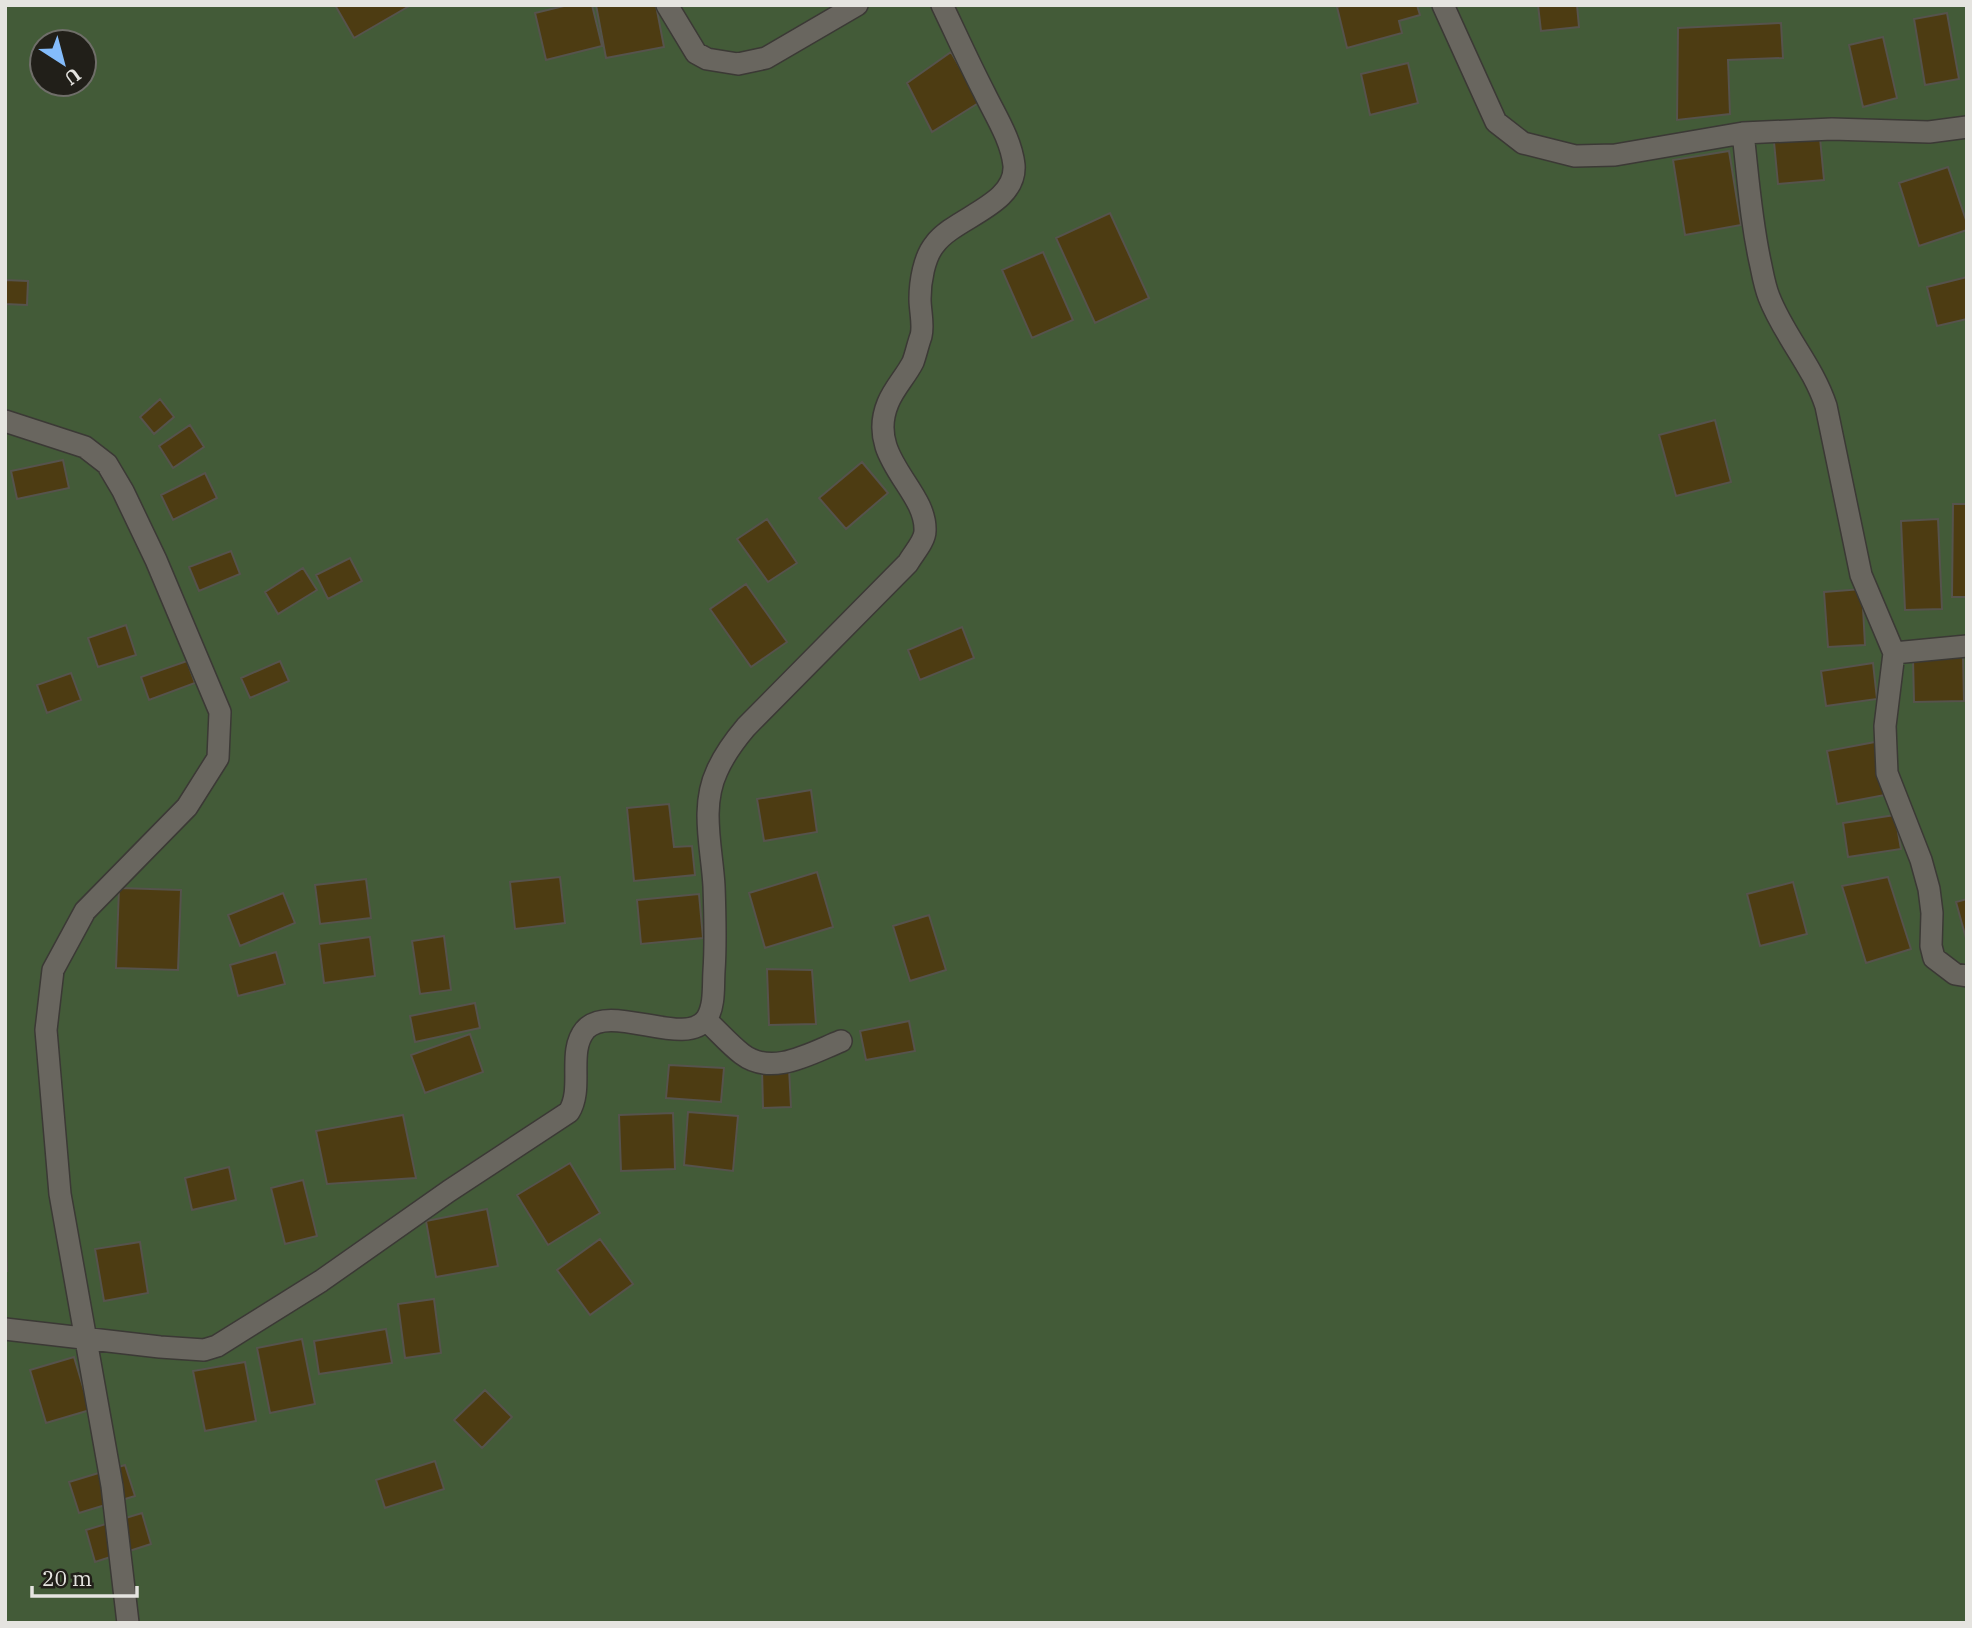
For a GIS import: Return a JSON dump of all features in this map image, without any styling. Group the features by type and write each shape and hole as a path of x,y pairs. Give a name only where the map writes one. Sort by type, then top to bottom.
{"street":[{"path":"667,5 696,53 707,59 737,64 766,58 857,5"},
{"path":"5,1329 204,1350 217,1346 321,1281 437,1199 569,1112 575,1098 578,1042 592,1024 618,1021 681,1029 694,1027 706,1020 712,1004 715,963 714,886 708,811 716,772 746,726 908,563 925,533 918,504 896,471 888,450 882,425 885,409 913,361 922,332 920,295 927,255 944,233 1006,193 1012,181 1014,166 1007,139 942,5"},
{"path":"1443,5 1496,122 1523,142 1574,156 1615,155 1743,133 1832,129 1929,132 1967,127"},
{"path":"1743,133 1757,246 1768,295 1819,386 1826,406 1861,575 1894,653 1885,726 1887,773 1921,860 1929,889 1932,913 1931,946 1934,958 1955,975 1967,976"},
{"path":"5,421 85,447 107,464 156,560 219,712 218,758 187,807 85,911 53,970 46,1030 60,1194 112,1486 128,1623"},
{"path":"1894,653 1967,646"},
{"path":"706,1020 744,1055 773,1065 788,1062 841,1041"}],"green space":[{"path":"5,5 1967,5 1967,1623 5,1623"}],"building":[{"path":"335,5 411,5 354,38"},
{"path":"568,5 592,5 602,46 546,60 535,13"},
{"path":"596,5 656,5 664,47 606,58"},
{"path":"1417,5 1420,15 1399,21 1402,33 1347,48 1337,7"},
{"path":"1538,5 1577,5 1579,27 1541,31"},
{"path":"1947,13 1959,79 1925,85 1914,19"},
{"path":"1781,23 1783,58 1728,60 1730,114 1677,120 1678,28"},
{"path":"1883,37 1897,98 1863,107 1849,45"},
{"path":"951,52 980,102 932,132 907,83"},
{"path":"1408,63 1418,103 1370,115 1361,74"},
{"path":"1820,138 1824,180 1778,184 1774,142"},
{"path":"1729,151 1741,225 1685,235 1673,160"},
{"path":"1948,167 1967,230 1919,246 1899,183"},
{"path":"1110,213 1149,298 1095,323 1056,238"},
{"path":"1043,252 1073,320 1032,338 1002,270"},
{"path":"1967,277 1967,319 1937,326 1927,287"},
{"path":"5,280 28,281 27,305 5,304"},
{"path":"160,399 174,417 154,434 140,417"},
{"path":"1715,420 1731,482 1676,496 1659,435"},
{"path":"190,425 204,447 173,468 159,446"},
{"path":"63,460 69,488 17,499 11,471"},
{"path":"862,462 888,493 846,529 819,498"},
{"path":"205,473 217,498 173,520 161,495"},
{"path":"1953,504 1967,504 1967,597 1952,597"},
{"path":"767,519 797,563 768,582 737,539"},
{"path":"1938,519 1942,609 1905,610 1901,521"},
{"path":"231,551 240,574 199,591 189,567"},
{"path":"350,558 362,581 328,599 316,575"},
{"path":"303,568 317,590 278,614 265,592"},
{"path":"746,584 787,642 751,667 710,609"},
{"path":"1862,589 1865,645 1828,647 1824,592"},
{"path":"126,625 136,655 98,667 88,638"},
{"path":"962,627 974,658 920,680 908,650"},
{"path":"1963,656 1964,701 1914,702 1913,658"},
{"path":"187,661 195,683 149,700 141,677"},
{"path":"280,661 289,681 250,698 241,678"},
{"path":"1873,663 1877,699 1826,706 1821,671"},
{"path":"71,673 81,700 47,713 37,685"},
{"path":"1875,742 1885,795 1837,804 1827,751"},
{"path":"811,790 817,832 764,841 757,799"},
{"path":"669,804 674,847 692,846 695,875 634,881 627,808"},
{"path":"1895,815 1901,849 1848,857 1843,823"},
{"path":"817,872 833,927 765,948 749,893"},
{"path":"560,877 565,923 515,929 510,882"},
{"path":"1888,877 1911,949 1866,963 1842,886"},
{"path":"366,879 371,918 320,924 315,885"},
{"path":"1793,882 1807,934 1760,946 1747,894"},
{"path":"119,888 181,890 178,970 116,968"},
{"path":"283,893 295,923 240,946 228,915"},
{"path":"699,894 703,938 641,944 637,900"},
{"path":"1967,899 1967,942 1956,902"},
{"path":"929,915 946,970 910,981 893,926"},
{"path":"444,936 451,990 420,994 412,941"},
{"path":"370,937 375,976 324,983 319,944"},
{"path":"276,952 285,984 238,996 230,965"},
{"path":"767,969 812,970 816,1024 769,1025"},
{"path":"475,1003 480,1028 415,1042 410,1016"},
{"path":"909,1021 915,1051 866,1060 860,1031"},
{"path":"470,1034 483,1072 425,1093 411,1055"},
{"path":"669,1065 724,1068 721,1102 666,1098"},
{"path":"789,1068 791,1107 763,1108 762,1069"},
{"path":"688,1112 738,1116 733,1171 684,1165"},
{"path":"673,1113 675,1169 621,1171 619,1115"},
{"path":"403,1115 416,1178 327,1184 316,1131"},
{"path":"570,1163 600,1213 548,1245 517,1195"},
{"path":"229,1167 236,1200 192,1210 185,1178"},
{"path":"303,1180 317,1236 285,1244 271,1188"},
{"path":"487,1209 498,1266 436,1277 426,1221"},
{"path":"5,1218 7,1271 5,1271"},
{"path":"600,1239 633,1284 590,1315 557,1270"},
{"path":"140,1242 148,1293 104,1301 95,1249"},
{"path":"434,1299 441,1353 405,1358 398,1304"},
{"path":"386,1329 392,1363 319,1374 314,1341"},
{"path":"302,1339 315,1404 270,1413 257,1348"},
{"path":"74,1357 90,1410 46,1423 30,1370"},
{"path":"245,1362 256,1421 205,1431 193,1371"},
{"path":"485,1390 512,1417 482,1448 454,1420"},
{"path":"435,1461 444,1489 385,1508 376,1480"},
{"path":"125,1465 135,1496 79,1513 69,1482"},
{"path":"142,1513 151,1544 95,1562 86,1530"}]}
